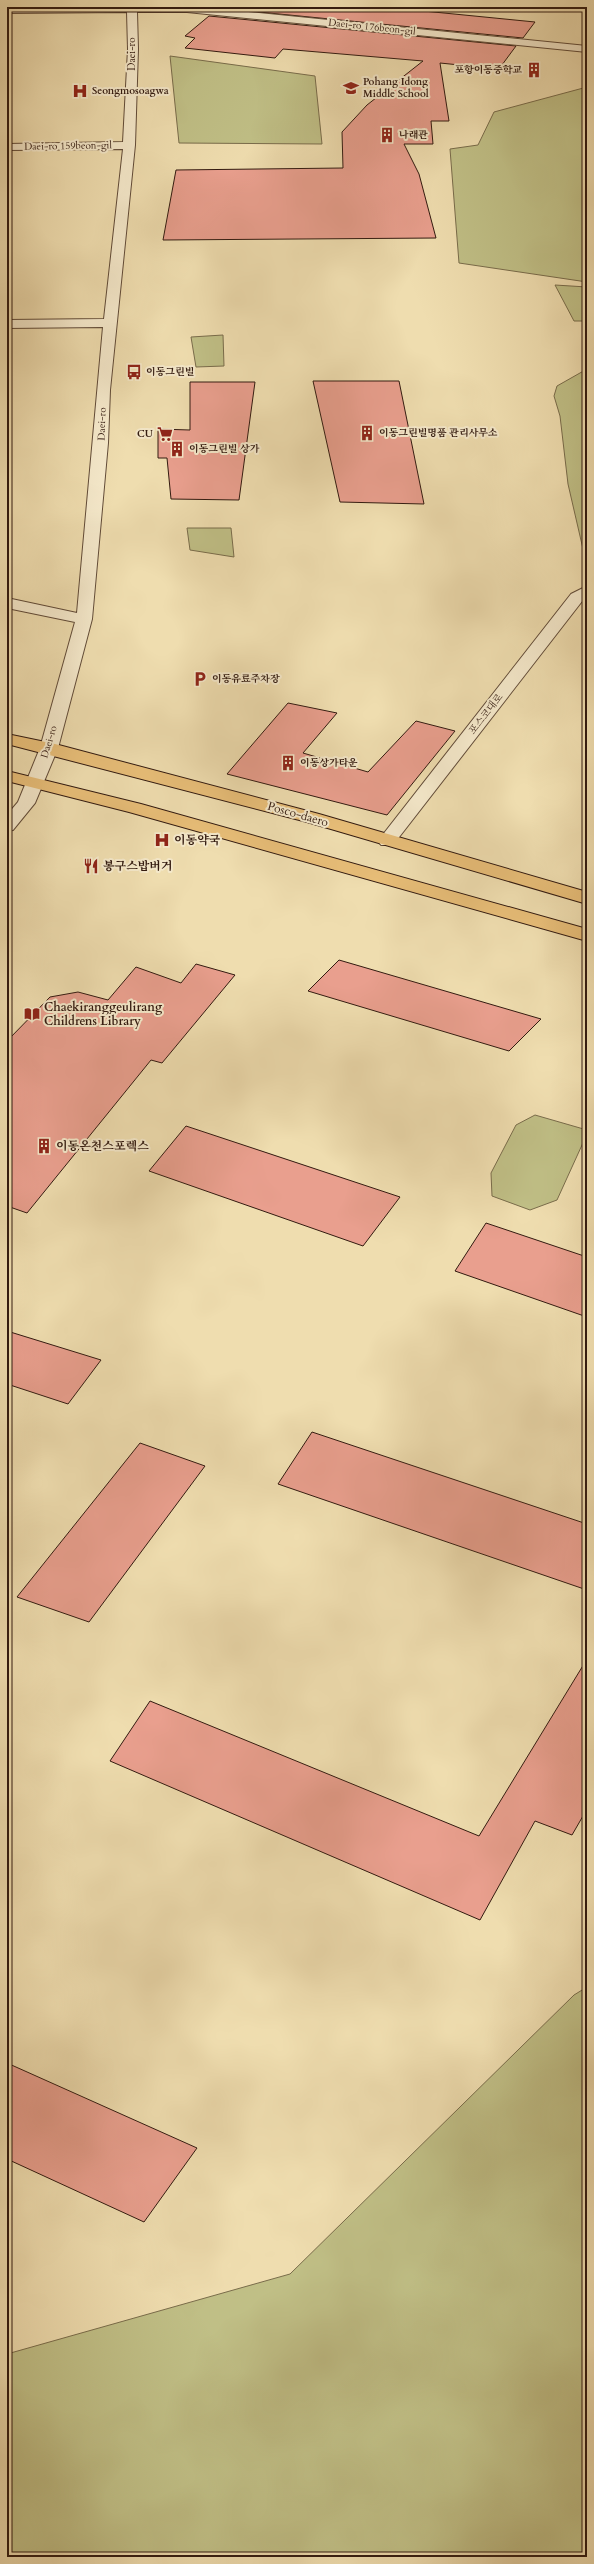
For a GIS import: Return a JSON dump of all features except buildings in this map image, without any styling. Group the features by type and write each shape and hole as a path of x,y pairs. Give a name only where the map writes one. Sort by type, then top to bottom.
{"main road":[{"name":"Posco-daero","path":"7,739 49,748 313,818 579,896"},
{"path":"7,776 135,808 587,935"},
{"path":"552,925 573,914 579,896"}],"street":[{"name":"Daei-ro 176beon-gil","path":"7,10 132,8 187,9 587,49"},
{"name":"Daei-ro","path":"7,826 26,803 49,748 84,619 101,443 103,390 112,323 130,145 134,49 131,18 132,8"},
{"name":"Daei-ro 159beon-gil","path":"7,147 130,145"},
{"path":"7,324 112,323"},
{"name":"포스코대로","path":"387,840 577,597 587,591"},
{"path":"7,603 84,619"}],"shaded area":[{"path":"170,56 315,76 322,144 179,143"},
{"path":"587,87 587,282 459,263 450,149 478,145 494,112"},
{"path":"555,285 587,287 587,321 574,321"},
{"path":"223,335 224,366 196,367 191,337"},
{"path":"587,369 587,547 583,549 568,484 560,416 554,396 557,386"},
{"path":"187,528 231,528 234,557 190,550"},
{"path":"535,1115 587,1130 587,1134 557,1200 530,1210 492,1196 491,1173 516,1125"},
{"path":"587,1987 587,2557 7,2557 7,2354 290,2274 574,1995"}],"place":[{"name":"포항이동중학교","path":"534,70"},
{"name":"Pohang Idong Middle School","path":"351,88"},
{"name":"Seongmosoagwa","path":"80,91"},
{"name":"나래관","path":"387,135"},
{"name":"이동그린빌","path":"134,372"},
{"name":"이동그린빌명품 관리사무소","path":"367,433"},
{"name":"CU","path":"165,434"},
{"name":"이동그린빌 상가","path":"177,449"},
{"name":"이동유료주차장","path":"200,679"},
{"name":"이동상가타운","path":"288,763"},
{"name":"이동약국","path":"162,840"},
{"name":"봉구스밥버거","path":"91,866"},
{"name":"Chaekiranggeulirang Childrens Library","path":"32,1014"},
{"name":"이동온천스포렉스","path":"44,1146"}]}
